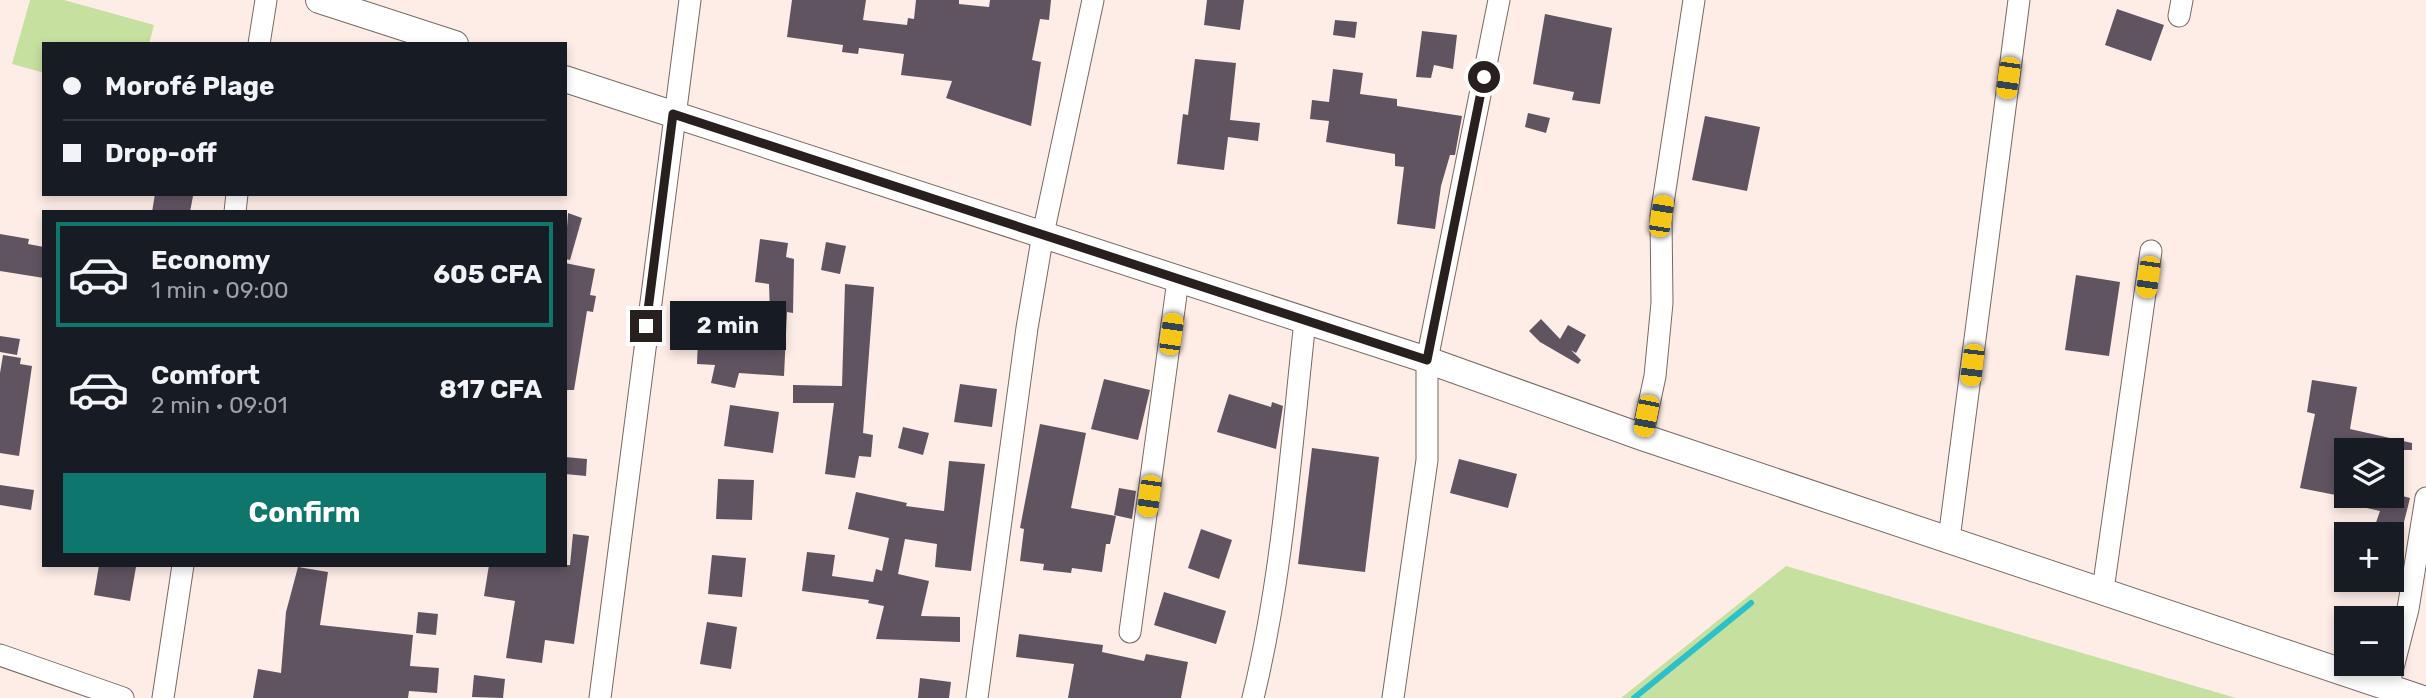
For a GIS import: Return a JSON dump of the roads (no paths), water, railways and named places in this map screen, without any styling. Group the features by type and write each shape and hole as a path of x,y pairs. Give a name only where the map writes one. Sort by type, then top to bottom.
{"street":[{"path":"259,42 266,0"},
{"path":"319,0 449,42"},
{"path":"600,698 673,114 690,0"},
{"path":"977,698 1027,328 1043,234 1093,0"},
{"path":"1393,698 1427,460 1427,360 1499,0"},
{"path":"1642,437 1655,376 1662,303 1661,216 1694,0"},
{"path":"1950,539 2019,0"},
{"path":"567,80 1427,360 1642,437 2420,698"},
{"path":"2103,590 2151,251"},
{"path":"1130,632 1178,280"},
{"path":"1253,698 1265,647 1283,522 1305,321"},
{"path":"2388,687 2410,599 2426,498"},
{"path":"163,698 183,567"},
{"path":"0,655 123,698"}],"waterway":[{"path":"1634,698 1751,603"}]}
